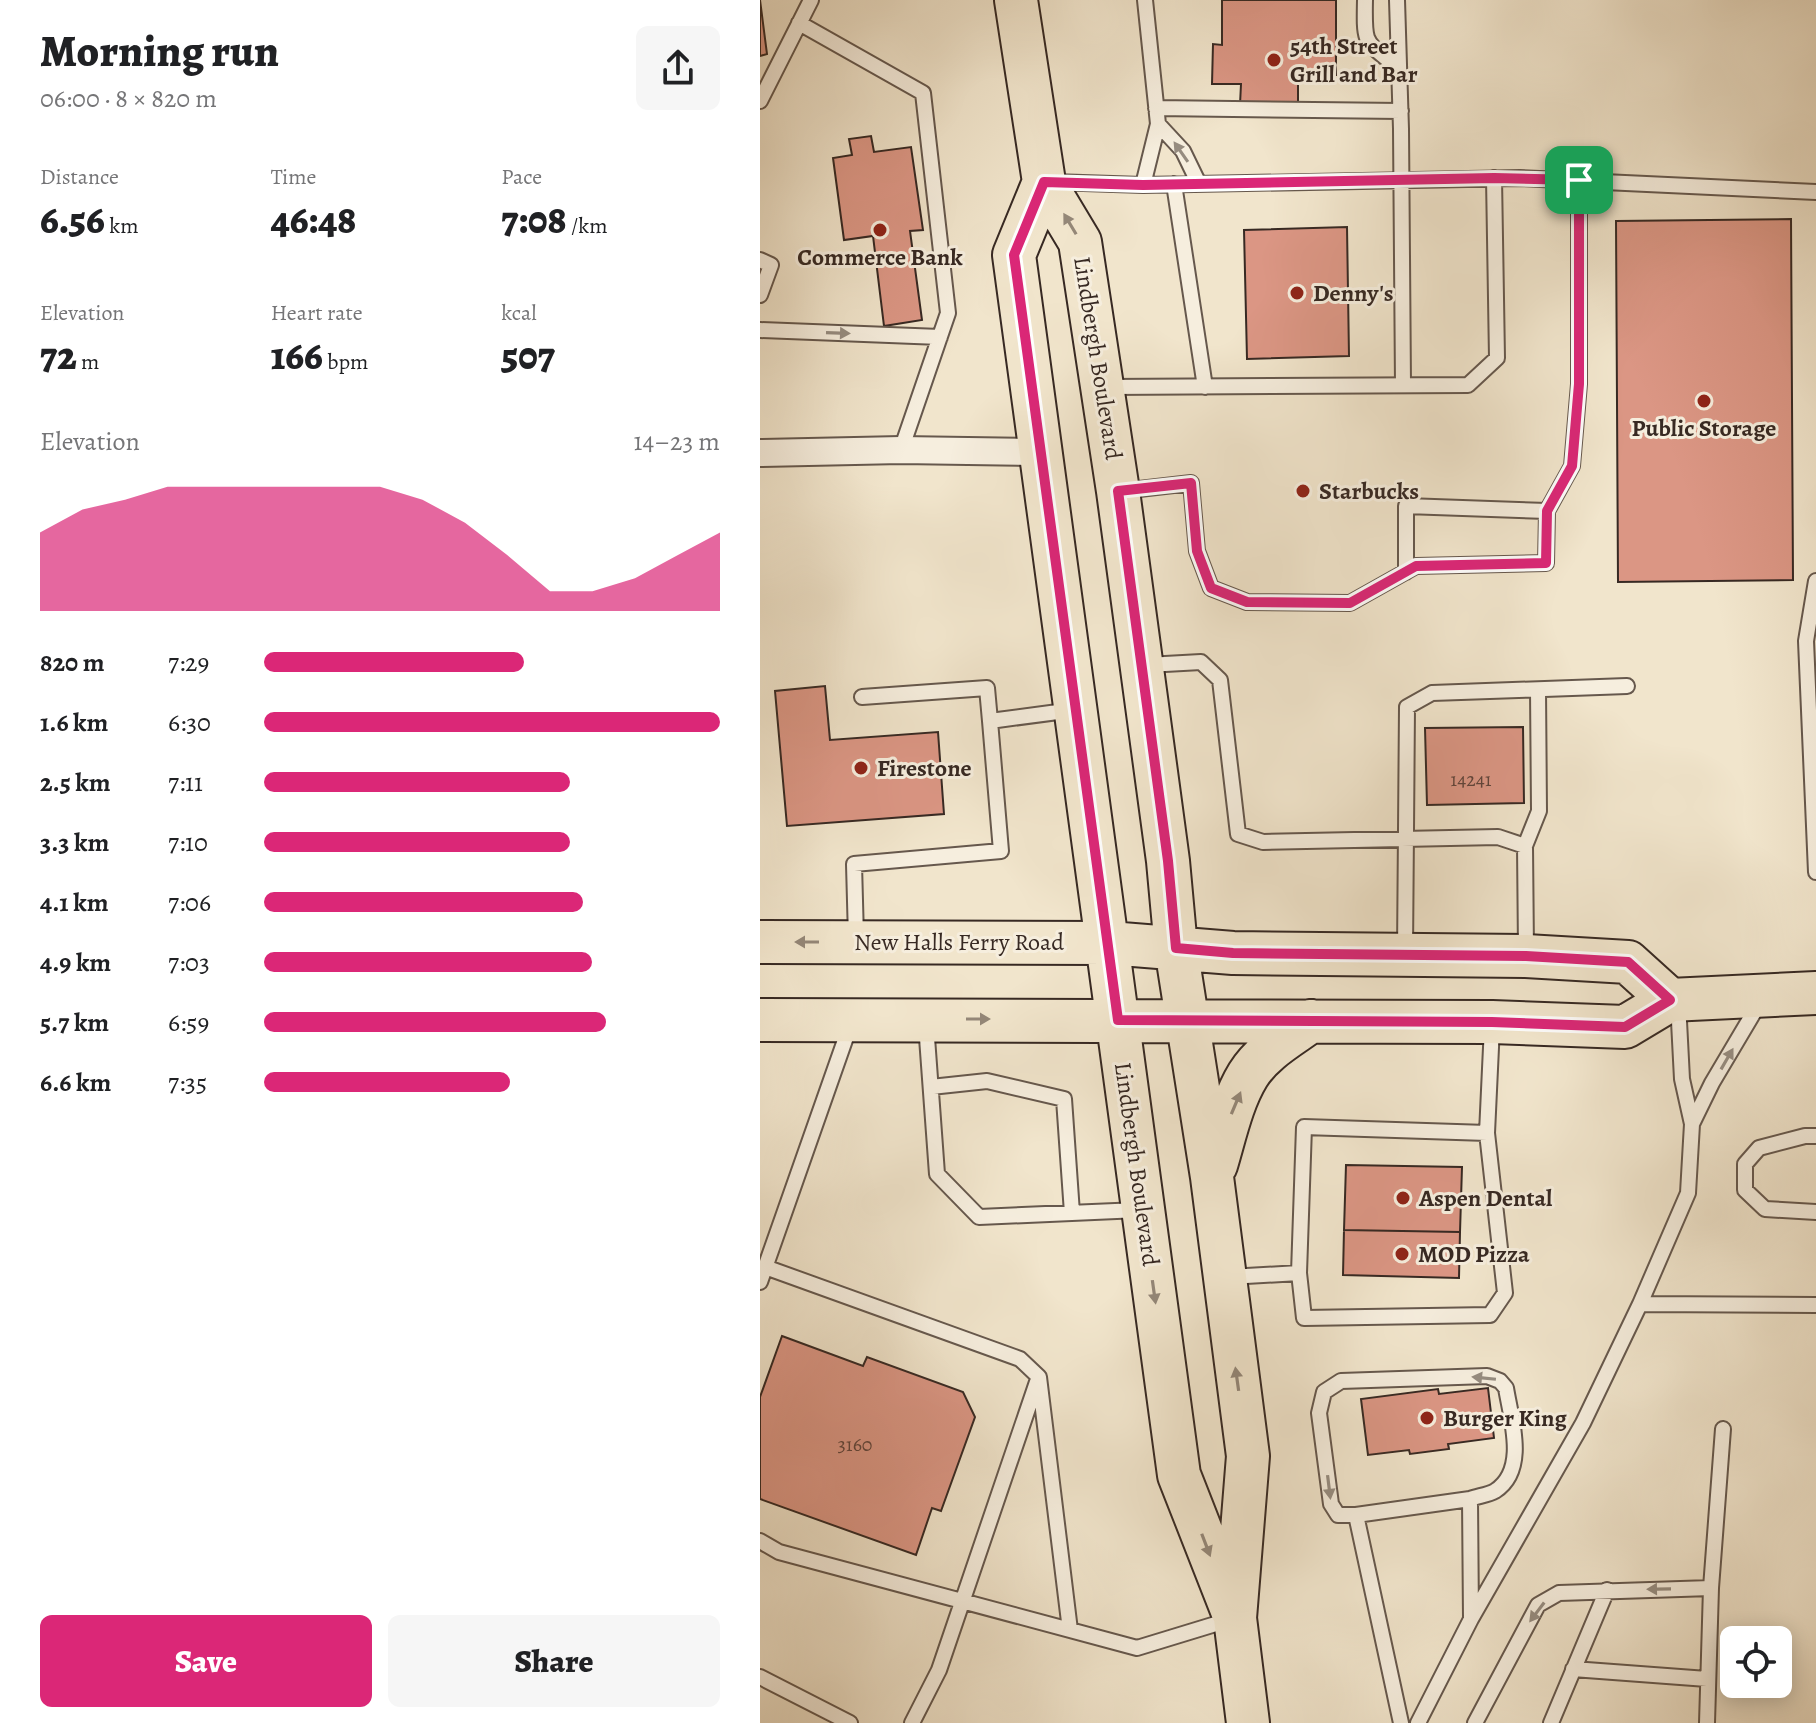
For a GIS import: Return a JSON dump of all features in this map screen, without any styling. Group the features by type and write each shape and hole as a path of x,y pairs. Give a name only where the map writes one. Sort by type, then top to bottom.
{"main road":[{"name":"Lindbergh Boulevard","path":"1016,0 1044,182 1080,242 1118,491 1168,861 1176,948 1212,1177 1248,1456 1235,1618 1248,1723"},
{"name":"Lindbergh Boulevard","path":"1044,182 1014,255 1179,1475 1235,1618"},
{"name":"New Halls Ferry Road","path":"760,942 1109,943 1233,953 1526,956 1628,962 1674,999"},
{"path":"760,1020 1492,1022 1625,1027 1674,999 1816,993"},
{"path":"1212,1177 1231,1112 1249,1074 1273,1048 1311,1021"}],"street":[{"path":"760,453 901,450 1041,452"}],"lane":[{"path":"760,101 811,0"},
{"path":"1143,185 1158,124 1145,0"},
{"path":"1365,0 1363,31 1366,41 1399,69"},
{"path":"1397,0 1403,385"},
{"path":"799,23 923,93 948,313 901,450"},
{"path":"1156,108 1401,111"},
{"path":"1158,124 1183,151 1199,184"},
{"path":"1044,182 1143,185 1494,178 1816,192"},
{"path":"1102,387 1468,385 1497,358 1494,178"},
{"path":"1118,491 1191,483 1197,551 1211,588 1247,602 1350,603 1416,566 1546,563 1547,511 1572,466 1579,384 1579,180"},
{"path":"1174,184 1205,387"},
{"path":"760,260 771,265 760,295"},
{"path":"760,330 940,337"},
{"path":"1406,572 1406,506 1547,511"},
{"path":"1816,581 1806,641 1816,872"},
{"path":"1141,666 1201,662 1220,680 1238,834 1263,842 1498,837 1525,846"},
{"path":"1404,956 1407,707 1432,693 1627,686"},
{"path":"856,942 854,864 1001,851 987,688 862,697"},
{"path":"1526,956 1525,846 1539,811 1538,690"},
{"path":"990,721 1076,710"},
{"path":"1692,1124 1712,1083 1764,995"},
{"path":"1418,1723 1471,1619 1583,1423 1640,1304 1688,1193 1692,1124 1682,1079 1674,999"},
{"path":"852,1019 762,1274 1020,1359 1039,1377 1070,1630"},
{"path":"926,1019 937,1174 979,1217 1143,1210"},
{"path":"1487,1133 1304,1127 1299,1273 1304,1318 1490,1315 1505,1293 1487,1133 1492,1022"},
{"path":"931,1087 987,1081 1064,1099 1072,1213"},
{"path":"1816,1136 1759,1148 1745,1164 1745,1190 1765,1209 1816,1212"},
{"path":"1224,1277 1299,1273"},
{"path":"1640,1304 1816,1305"},
{"path":"1487,1376 1500,1381 1506,1388 1516,1452 1510,1474 1496,1490 1470,1499 1356,1515 1338,1515 1331,1504 1319,1413 1324,1392 1341,1381 1487,1376"},
{"path":"912,1723 939,1670 1039,1377"},
{"path":"1707,1723 1711,1588 1723,1429"},
{"path":"1470,1499 1471,1619"},
{"path":"1356,1515 1401,1723"},
{"path":"760,1541 779,1552 1137,1648 1235,1618"},
{"path":"1475,1723 1538,1605 1559,1593 1711,1588"},
{"path":"1551,1723 1607,1590"},
{"path":"1573,1669 1707,1679"},
{"path":"760,1677 850,1723"}],"building":[{"path":"760,0 767,54 760,56"},
{"name":"54th Street Grill and Bar","path":"1222,0 1336,0 1336,75 1298,75 1298,105 1240,105 1241,84 1212,84 1213,44 1222,45"},
{"name":"Commerce Bank","path":"871,136 874,152 911,147 923,230 910,231 922,320 884,326 873,236 844,240 833,158 852,155 849,139"},
{"name":"Public Storage","path":"1791,219 1793,580 1618,582 1616,221"},
{"name":"Denny's","path":"1347,227 1349,356 1247,359 1244,230"},
{"name":"Firestone","path":"825,686 830,740 938,732 944,814 787,826 775,691"},
{"path":"1523,727 1524,803 1427,805 1425,728"},
{"name":"Aspen Dental","path":"1346,1165 1462,1167 1460,1232 1344,1230"},
{"name":"MOD Pizza","path":"1344,1230 1460,1232 1459,1278 1343,1275"},
{"path":"782,1336 863,1366 867,1357 963,1392 975,1417 941,1511 932,1508 916,1555 760,1499 760,1397"},
{"name":"Burger King","path":"1488,1388 1494,1438 1448,1444 1449,1449 1368,1455 1361,1399 1438,1389 1439,1394"}],"place":[{"name":"54th Street Grill and Bar","path":"1274,60"},
{"name":"Commerce Bank","path":"880,230"},
{"name":"Denny's","path":"1297,293"},
{"name":"Public Storage","path":"1704,401"},
{"name":"Starbucks","path":"1303,491"},
{"name":"Firestone","path":"861,768"},
{"name":"Aspen Dental","path":"1403,1198"},
{"name":"MOD Pizza","path":"1402,1254"},
{"name":"Burger King","path":"1427,1418"}],"route":[{"path":"1494,178 1579,180 1579,384 1572,466 1547,511 1546,563 1416,566 1350,603 1247,602 1211,588 1197,551 1191,483 1118,491 1168,861 1176,948 1233,953 1526,956 1628,962 1670,1000 1625,1027 1492,1022 1118,1020 1014,255 1044,182 1143,185 1494,178"}]}
